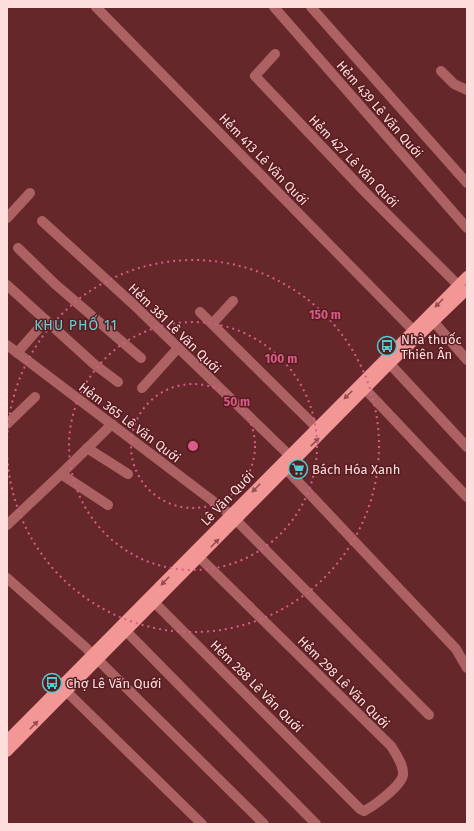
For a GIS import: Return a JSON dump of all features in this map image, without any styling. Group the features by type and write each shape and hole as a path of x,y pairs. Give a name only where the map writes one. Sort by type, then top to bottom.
{"main road":[{"name":"Lê Văn Quới","path":"7,740 95,657 234,517 287,470 413,330 467,276"},
{"name":"Lê Văn Quới","path":"7,752 67,692 95,657 127,632 152,600 200,558 289,455 316,428 390,364 467,290"}],"street":[{"name":"Hẻm 413 Lê Văn Quới","path":"96,7 413,330"},
{"name":"Hẻm 439 Lê Văn Quới","path":"274,7 467,228"},
{"path":"311,7 467,183"},
{"name":"Hẻm 427 Lê Văn Quới","path":"275,54 255,76 366,192 458,284"},
{"path":"441,70 454,84 467,90"},
{"path":"7,218 30,193"},
{"name":"Hẻm 381 Lê Văn Quới","path":"42,221 178,348 289,455"},
{"path":"18,248 55,284 141,358"},
{"path":"7,285 94,364 118,382"},
{"path":"212,324 233,301"},
{"path":"200,312 316,428"},
{"path":"17,353 46,320"},
{"path":"434,322 467,360"},
{"name":"Hẻm 365 Lê Văn Quới","path":"7,345 234,517 429,715"},
{"path":"142,388 178,348"},
{"path":"390,364 467,447"},
{"path":"363,387 467,497"},
{"path":"7,424 35,397"},
{"path":"7,525 62,474 112,424"},
{"path":"87,448 128,474"},
{"path":"287,470 456,649 467,668"},
{"path":"62,474 108,505"},
{"name":"Hẻm 298 Lê Văn Quới","path":"200,558 391,746 397,755 402,769 402,779 380,802 364,811 346,793"},
{"path":"7,578 95,657 264,824"},
{"name":"Hẻm 288 Lê Văn Quới","path":"152,600 346,793"},
{"path":"127,632 316,824"},
{"path":"67,692 202,824"}],"place":[{"name":"Nhà thuốc Thiên Ân","path":"387,346"},
{"name":"Bách Hóa Xanh","path":"298,469"},
{"name":"Chợ Lê Văn Quới","path":"52,683"}],"district":[{"name":"KHU PHỐ 11","path":"76,325"}]}
